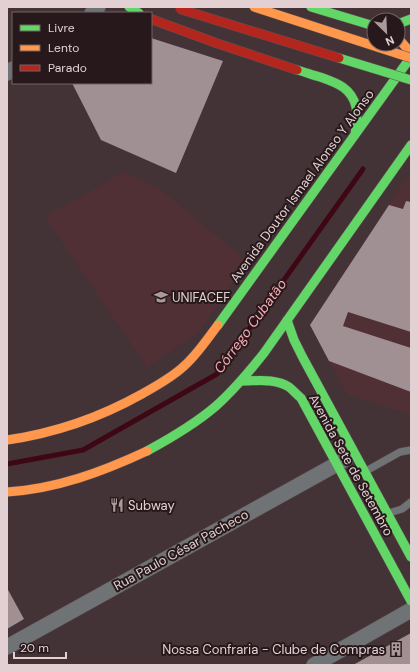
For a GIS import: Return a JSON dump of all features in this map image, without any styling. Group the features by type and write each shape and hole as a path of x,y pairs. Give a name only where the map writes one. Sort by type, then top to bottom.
{"main road":[{"path":"169,7 180,9 411,80"},
{"path":"254,7 411,57"},
{"path":"311,7 352,17 366,23"},
{"path":"152,19 216,43 337,83 348,91 354,100 358,117 355,135"},
{"name":"Avenida Doutor Ismael Alonso Y Alonso","path":"7,440 41,434 72,426 102,414 137,397 162,382 183,366 202,346 411,57"},
{"path":"7,492 55,485 85,476 141,455 196,423 218,405 241,381 264,353 411,145"},
{"path":"397,165 411,155"},
{"name":"Avenida Sete de Setembro","path":"287,320 294,340 303,358 411,557"},
{"name":"Avenida Sete de Setembro","path":"241,381 261,380 278,382 290,388 300,398 411,601"}],"street":[{"name":"Rua Paulo César Pacheco","path":"7,647 355,454"},
{"path":"314,665 411,610"}],"lane":[{"path":"365,472 400,452 411,450"},
{"path":"387,514 402,509 411,502"}],"shaded area":[{"path":"411,171 411,415 347,394 310,325"},
{"name":"UNIFACEF","path":"124,172 161,190 247,261 199,332 147,367 45,217"}],"building":[{"path":"152,38 223,61 176,173 101,140 73,84 152,84"},
{"path":"406,201 411,202 411,332 348,312 343,326 411,348 411,392 329,361 310,325 389,205 403,209"},
{"path":"7,588 24,619 7,629"},
{"name":"Nossa Confraria - Clube de Compras","path":"411,633 411,665 353,665"}],"waterway":[{"name":"Córrego Cubatão","path":"7,464 83,450 217,374 363,169"}],"traffic: fast":[{"path":"129,7 137,12"},
{"path":"311,7 366,24"},
{"path":"406,21 411,19"},
{"path":"339,58 411,80"},
{"path":"218,325 408,61"},
{"path":"297,70 338,84 351,95 357,110 355,135"},
{"path":"147,451 183,430 208,413 229,394 247,374 264,353 411,145"},
{"path":"287,320 294,340 303,358 411,557"},
{"path":"241,381 278,382 289,387 301,398 411,601"}],"traffic: slow":[{"path":"254,7 411,58"},
{"path":"406,47 411,53"},
{"path":"7,440 60,429 126,403 168,378 183,367 218,325"},
{"path":"7,492 61,483 113,466 147,451"}],"traffic: jam":[{"path":"180,9 339,58"},
{"path":"152,19 216,43 297,70"}],"place":[{"name":"UNIFACEF","path":"161,297"},
{"name":"Subway","path":"117,505"},
{"name":"Nossa Confraria - Clube de Compras","path":"396,649"}]}
